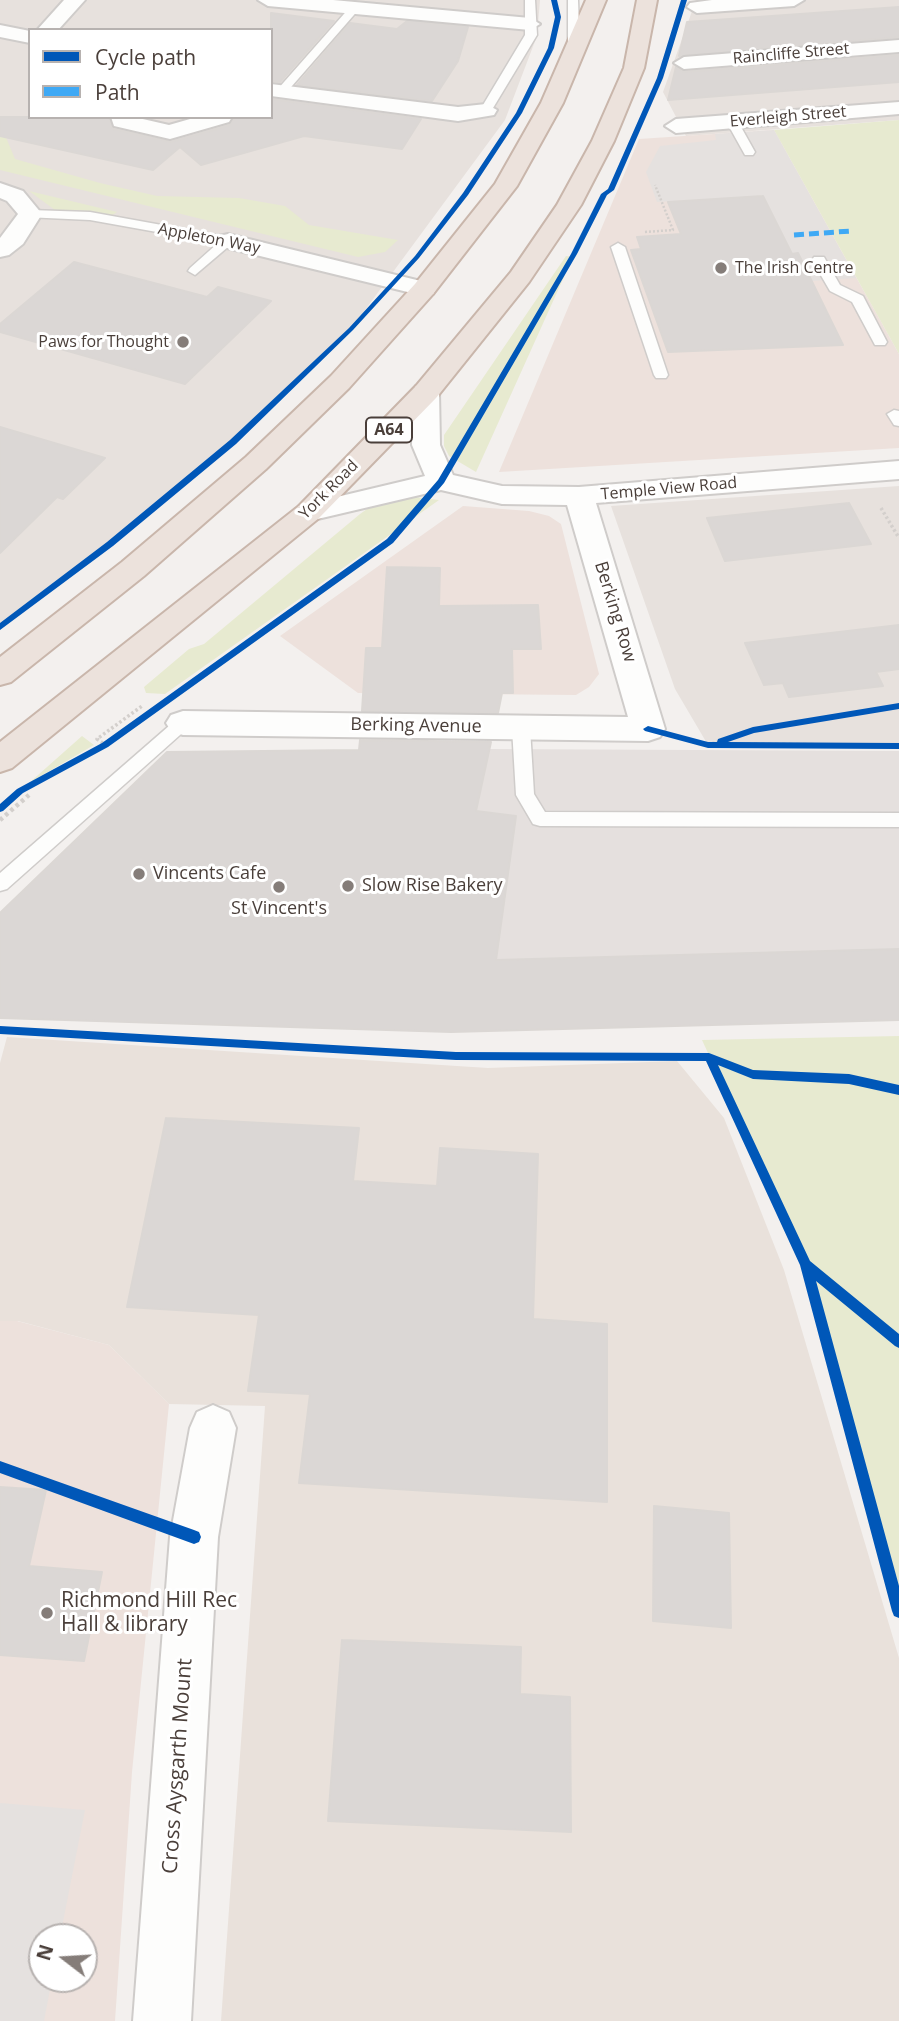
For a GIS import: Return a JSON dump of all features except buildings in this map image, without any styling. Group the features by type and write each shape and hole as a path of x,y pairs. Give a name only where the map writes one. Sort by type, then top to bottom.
{"highway":[{"path":"0,674 133,569 256,463 340,382 424,289 505,186 574,58 596,0"},
{"name":"York Road","path":"0,760 309,512 426,392 520,277 569,205 603,141 634,68 647,0"}],"street":[{"path":"49,28 75,0"},
{"path":"268,0 530,24"},
{"path":"697,8 794,0"},
{"path":"0,31 28,37"},
{"name":"Raincliffe Street","path":"684,63 899,46"},
{"path":"280,95 458,114 486,110"},
{"name":"Everleigh Street","path":"676,126 899,107"},
{"path":"122,119 170,132 214,119"},
{"path":"0,190 15,195 30,214 14,239 0,250"},
{"name":"Appleton Way","path":"228,241 424,289"},
{"path":"426,392 426,444 441,481"},
{"name":"Temple View Road","path":"309,512 441,481 502,495 579,496 899,470"},
{"name":"Berking Row","path":"579,496 648,729"},
{"name":"Berking Avenue","path":"183,723 648,729"},
{"name":"Cross Aysgarth Mount","path":"162,2021 194,1537 213,1428"}],"lane":[{"path":"486,110 531,35 530,0"},
{"path":"573,0 574,58"},
{"path":"280,95 355,8"},
{"path":"732,121 749,152"},
{"name":"Appleton Way","path":"30,214 90,216 228,241"},
{"path":"195,271 228,241"},
{"path":"618,247 661,375"},
{"path":"819,260 835,288 858,299 880,342"},
{"path":"0,884 183,723"},
{"path":"521,728 525,795 540,819 899,820"}],"path":[{"path":"635,233 673,230 655,185"},
{"path":"97,739 151,699"},
{"path":"708,745 753,730 899,706"},
{"path":"93,752 150,713"},
{"path":"648,729 708,745 899,746"},
{"path":"0,809 31,790"},
{"path":"0,820 31,790"},
{"path":"0,1030 456,1056 709,1057 753,1074 849,1079 899,1090"},
{"path":"709,1057 806,1265 821,1331 899,1611"},
{"path":"806,1265 899,1342"},
{"path":"0,1467 194,1537"}],"shaded area":[{"path":"0,0 540,0 537,36 505,120 351,329 233,442 0,629"},
{"path":"696,0 899,0 899,120 686,136 663,92"},
{"path":"774,130 899,354 899,448 499,472 639,139"},
{"path":"774,130 856,278 812,281 798,253 774,255 771,213 762,196 657,202 646,172 660,146 716,140 715,134"},
{"path":"899,486 899,746 708,745 675,689 611,506"},
{"path":"463,506 529,511 549,516 561,524 599,674 589,687 576,695 358,693 280,636"},
{"path":"490,749 899,751 899,1020 0,913 167,752"},
{"path":"7,1037 488,1068 677,1061 724,1118 784,1270 899,1658 899,2021 221,2021 265,1406 169,1404 109,1345 18,1321 0,1321 0,1063"},
{"path":"0,1321 17,1321 109,1345 169,1404 132,1772 115,2021 0,2021"},
{"path":"0,1803 85,1810 63,1923 28,1923 28,1993 49,1993 44,2021 0,2021"}],"green space":[{"path":"899,120 899,354 774,130"},
{"path":"0,131 5,135 15,159 100,183 157,196 239,198 285,206 309,225 398,240 385,252 358,257 0,170"},
{"path":"29,191 117,212 111,216 76,210 55,210"},
{"path":"566,256 573,257 476,472 449,456 444,446 444,435"},
{"path":"407,496 439,500 165,694 146,693 144,687 189,649 204,644 360,514 374,504"},
{"path":"82,736 94,745 29,783"},
{"path":"899,1036 899,1611 806,1265 702,1040"}],"marked path":[{"path":"794,235 851,231"}],"cycle path":[{"path":"0,627 110,544 233,442 351,329 417,257 466,194 519,113 551,48 558,17 554,0"},
{"path":"0,809 20,791 105,745 390,541 441,481 574,254 604,194 611,190 660,78 684,0"},
{"path":"721,741 753,730 899,706"},
{"path":"648,729 708,745 899,746"},
{"path":"0,1030 456,1056 709,1057 806,1265 899,1342"},
{"path":"709,1057 753,1074 849,1079 899,1090"},
{"path":"806,1265 899,1611"},
{"path":"0,1467 194,1537"}],"place":[{"name":"The Irish Centre","path":"721,268"},
{"name":"Paws for Thought","path":"183,342"},
{"name":"Vincents Cafe","path":"139,874"},
{"name":"Slow Rise Bakery","path":"348,886"},
{"name":"St Vincent's","path":"279,887"},
{"name":"Richmond Hill Rec Hall & library","path":"47,1613"}]}
